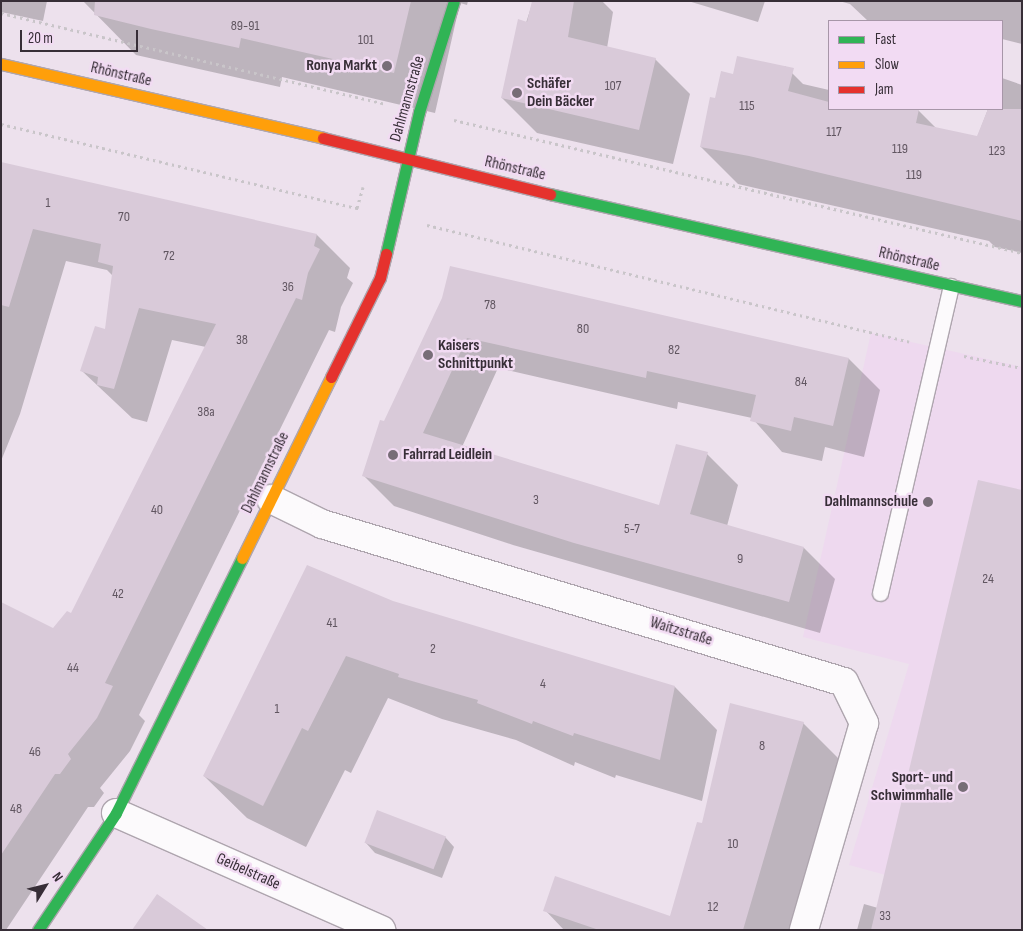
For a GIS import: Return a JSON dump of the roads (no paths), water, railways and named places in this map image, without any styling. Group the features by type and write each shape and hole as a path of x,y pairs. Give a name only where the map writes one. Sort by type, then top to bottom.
{"street":[{"name":"Dahlmannstraße","path":"38,930 116,813 380,278 407,161 454,1"},
{"name":"Rhönstraße","path":"1,64 374,150 407,161 1022,301"},
{"name":"Waitzstraße","path":"271,499 322,524 844,682 864,723 804,930"},
{"name":"Geibelstraße","path":"116,813 381,930"}],"lane":[{"path":"880,593 951,286"}],"place":[{"name":"Ronya Markt","path":"387,66"},
{"name":"Schäfer Dein Bäcker","path":"517,93"},
{"name":"Kaisers Schnittpunkt","path":"428,355"},
{"name":"Fahrrad Leidlein","path":"393,455"},
{"name":"Dahlmannschule","path":"928,502"},
{"name":"Sport- und Schwimmhalle","path":"963,787"}]}
